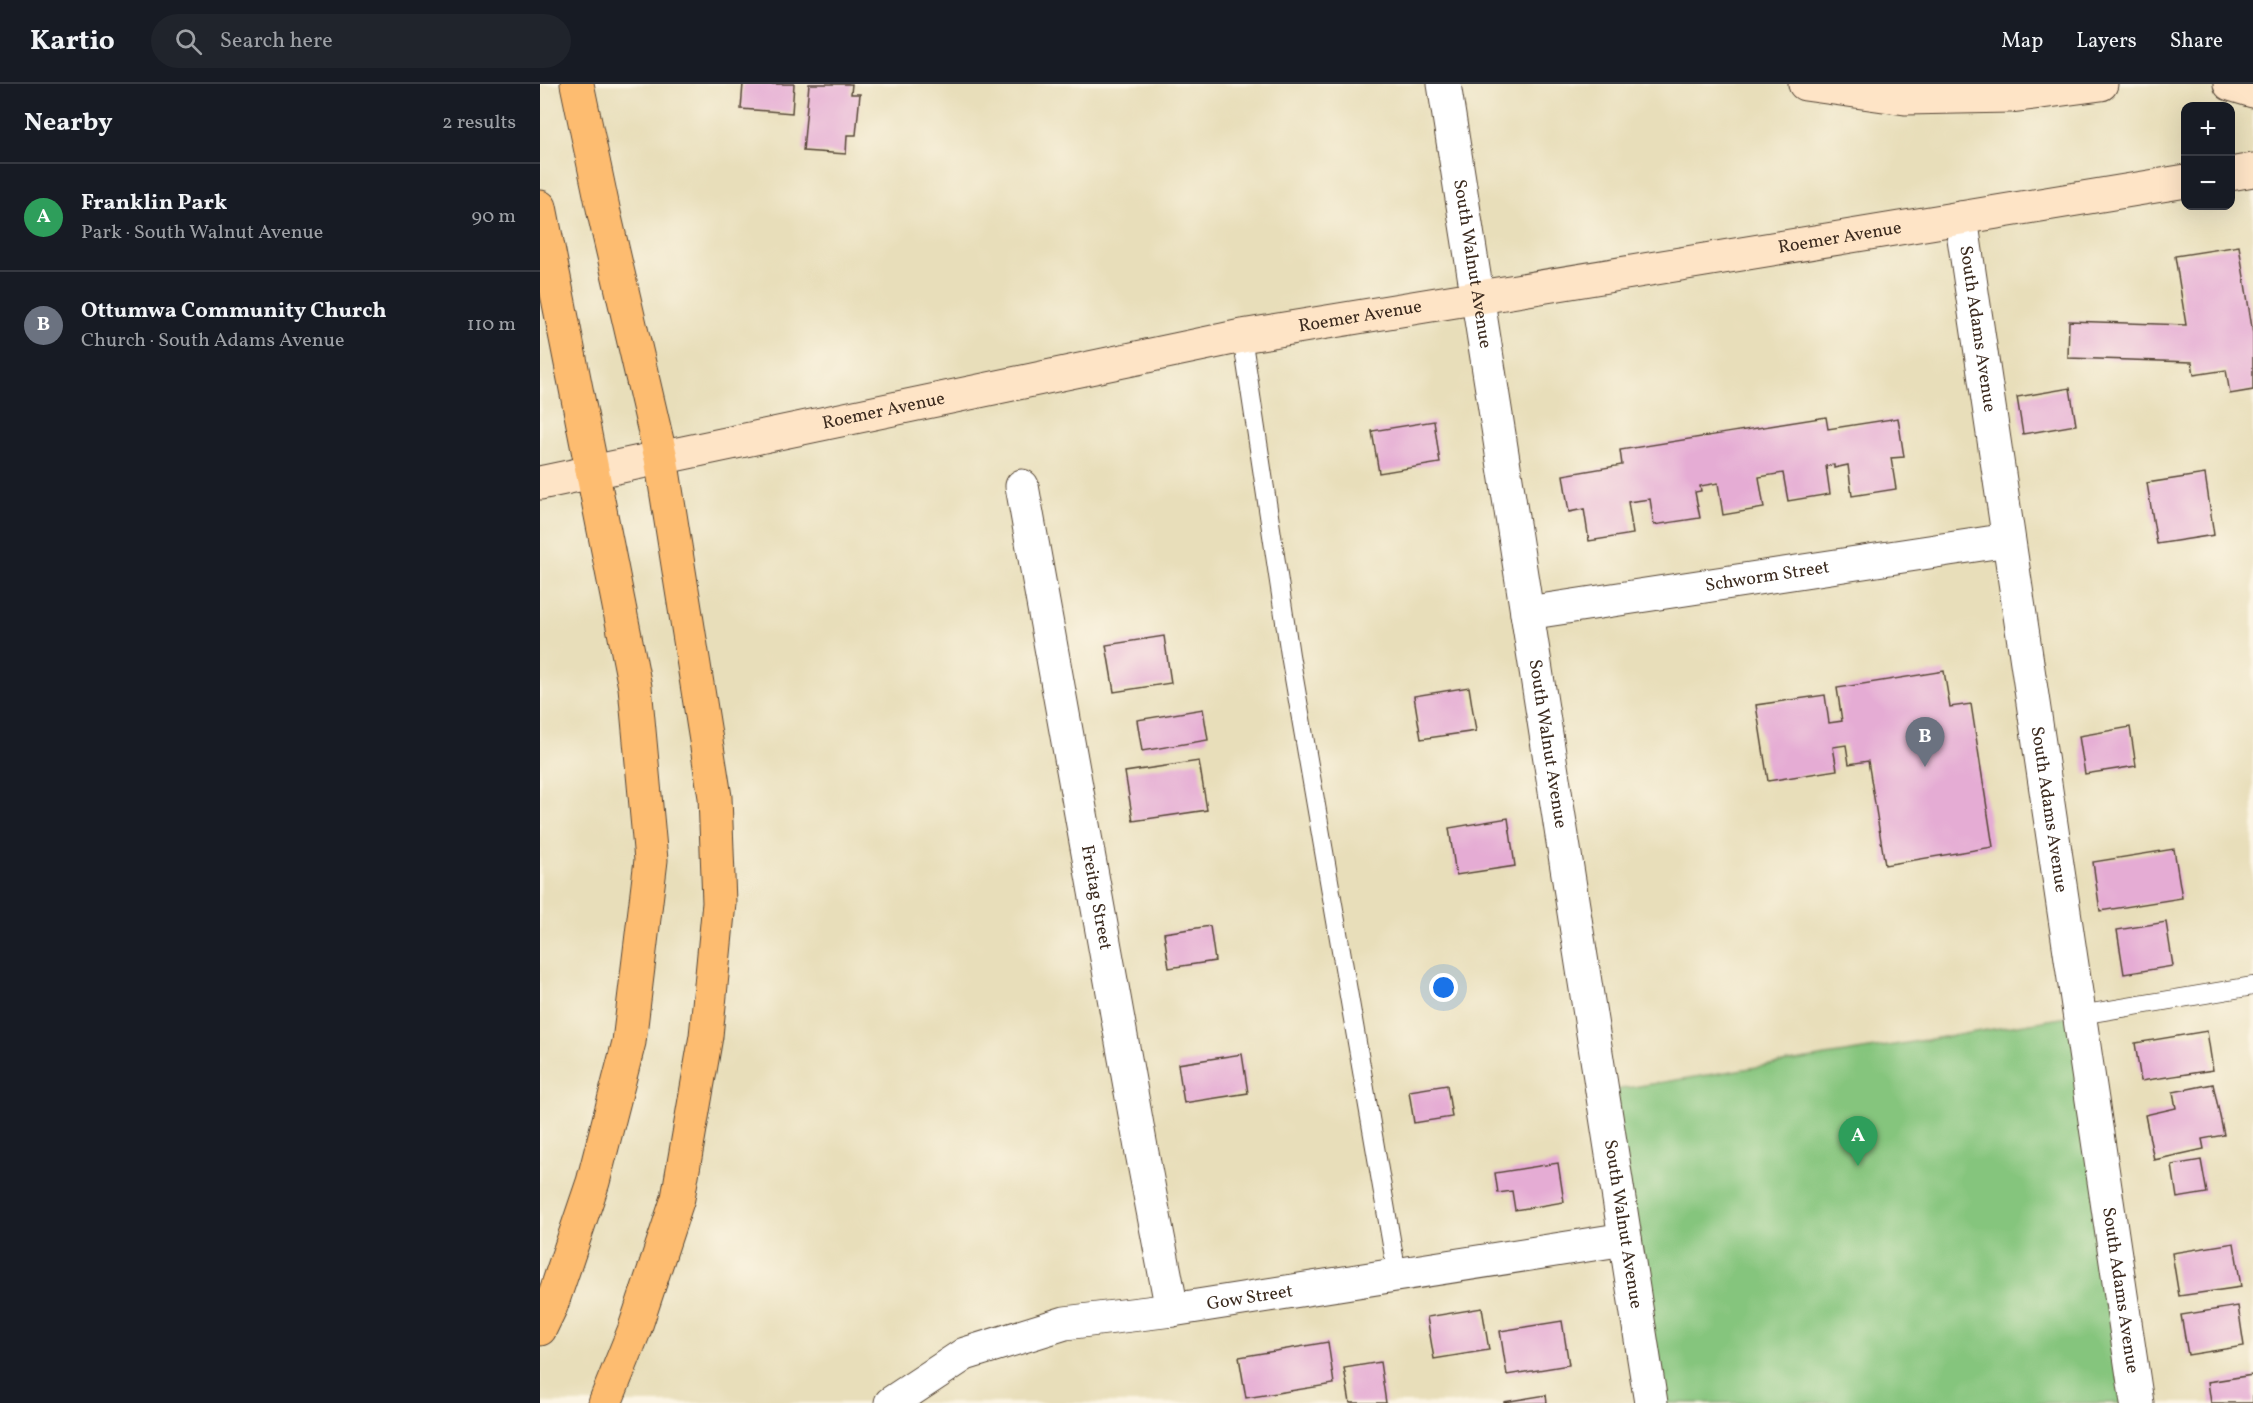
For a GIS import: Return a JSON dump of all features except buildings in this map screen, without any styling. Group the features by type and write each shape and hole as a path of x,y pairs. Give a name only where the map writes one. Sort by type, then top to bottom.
{"highway":[{"path":"577,84 604,213 661,458 715,796 719,903 706,1036 678,1198 634,1330 605,1403"},
{"path":"540,207 635,687 651,860 629,1042 593,1182 551,1306 540,1329"}],"main road":[{"path":"1805,84 1905,98 2011,96 2101,84"},
{"path":"2230,84 2253,91"},
{"path":"2235,173 2253,170"},
{"name":"Roemer Avenue","path":"540,483 1242,336 2181,182"}],"street":[{"name":"South Walnut Avenue","path":"1444,84 1651,1403"},
{"name":"South Adams Avenue","path":"1961,218 2138,1403"},
{"name":"Freitag Street","path":"1022,486 1172,1310"},
{"name":"Schworm Street","path":"1527,613 2008,540"},
{"name":"Gow Street","path":"891,1403 965,1354 1065,1323 1172,1310 1625,1239"}],"lane":[{"path":"1242,336 1290,655 1397,1274"},
{"path":"2080,1015 2253,986"}],"green space":[{"path":"2080,1015 2137,1403 1651,1403 1602,1092"}],"place":[{"name":"Ottumwa Community Church","path":"1925,767"},
{"name":"Franklin Park","path":"1858,1166"}]}
